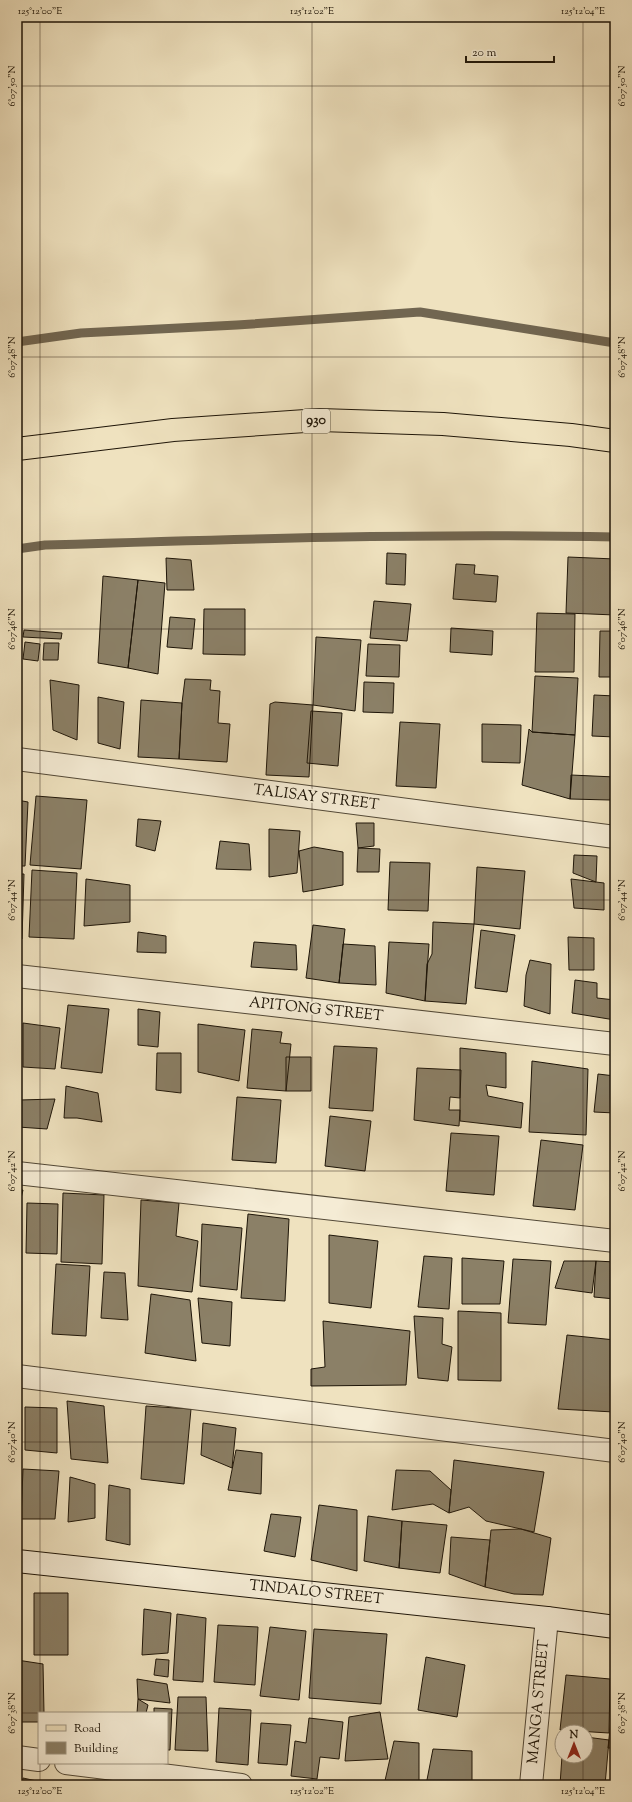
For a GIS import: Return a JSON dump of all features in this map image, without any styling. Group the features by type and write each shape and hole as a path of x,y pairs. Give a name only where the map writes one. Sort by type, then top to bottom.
{"main road":[{"name":"930","path":"17,449 173,430 320,420 443,424 570,435 615,441"}],"street":[{"name":"TALISAY STREET","path":"17,759 615,837"},
{"name":"APITONG STREET","path":"17,976 615,1044"},
{"path":"17,1173 615,1241"},
{"path":"17,1376 615,1451"},
{"name":"TINDALO STREET","path":"17,1561 547,1618 615,1627"},
{"name":"MANGA STREET","path":"531,1785 547,1618"},
{"path":"17,1757 38,1760"},
{"path":"74,1764 241,1785"}],"building":[{"path":"387,553 406,554 405,585 386,584"},
{"path":"568,557 615,559 615,615 566,613"},
{"path":"166,558 191,560 194,590 167,590"},
{"path":"456,564 475,565 474,574 498,576 496,602 453,599"},
{"path":"103,576 138,580 128,668 98,663"},
{"path":"138,580 165,583 158,674 128,668"},
{"path":"374,601 411,604 407,641 370,638"},
{"path":"204,609 245,609 245,655 203,654"},
{"path":"537,613 575,614 574,672 535,672"},
{"path":"170,617 195,619 192,649 167,647"},
{"path":"451,628 493,631 492,655 450,652"},
{"path":"24,630 62,633 61,639 23,637"},
{"path":"600,631 615,631 615,677 599,677"},
{"path":"316,637 361,640 355,711 313,705"},
{"path":"25,642 40,644 38,661 23,659"},
{"path":"44,643 59,643 58,660 43,660"},
{"path":"368,644 400,645 399,677 366,676"},
{"path":"535,676 578,678 575,735 532,732"},
{"path":"185,679 211,680 210,690 220,691 218,723 230,724 227,762 179,759"},
{"path":"50,680 79,685 77,740 53,730"},
{"path":"364,682 394,683 393,713 363,712"},
{"path":"594,695 615,696 615,737 592,736"},
{"path":"98,697 124,702 120,749 98,743"},
{"path":"141,700 182,703 179,759 138,757"},
{"path":"275,702 313,705 309,777 266,775 270,704"},
{"path":"311,711 342,713 338,766 307,763"},
{"path":"400,722 440,724 436,788 396,786"},
{"path":"482,724 521,725 520,763 482,762"},
{"path":"529,729 532,732 575,735 570,799 522,785"},
{"path":"571,775 615,777 610,800 570,799"},
{"path":"615,777 615,812 612,812"},
{"path":"36,796 87,800 81,869 30,865"},
{"path":"17,800 28,802 25,866 17,866"},
{"path":"138,819 161,821 155,851 136,846"},
{"path":"356,823 374,823 374,846 358,848"},
{"path":"269,829 300,831 297,873 269,877"},
{"path":"220,841 249,844 251,870 216,869"},
{"path":"314,847 343,852 343,885 303,892 299,851"},
{"path":"358,848 380,849 379,872 357,872"},
{"path":"574,855 597,856 596,882 573,873"},
{"path":"390,862 430,863 428,911 388,910"},
{"path":"477,867 525,871 520,929 474,924"},
{"path":"32,870 77,873 74,939 29,937"},
{"path":"17,874 24,874 22,939 17,939"},
{"path":"86,879 130,885 130,922 84,926"},
{"path":"571,879 604,883 604,910 574,908"},
{"path":"433,922 474,924 466,1004 425,1001 427,964 432,954"},
{"path":"313,925 345,929 339,983 306,978"},
{"path":"481,930 515,935 507,992 475,988"},
{"path":"138,932 166,936 166,953 137,952"},
{"path":"568,937 594,938 594,970 569,970"},
{"path":"254,942 296,945 297,970 251,967"},
{"path":"389,942 429,944 425,1001 386,993"},
{"path":"343,944 375,946 376,985 339,983"},
{"path":"530,960 551,964 550,1014 524,1006 526,975"},
{"path":"575,980 597,983 597,998 615,1000 615,1020 572,1013"},
{"path":"68,1005 109,1009 102,1073 61,1068"},
{"path":"138,1009 160,1012 158,1047 138,1045"},
{"path":"23,1023 60,1028 55,1069 23,1067"},
{"path":"198,1024 245,1030 239,1081 198,1072"},
{"path":"252,1029 282,1032 280,1043 291,1044 286,1091 247,1088"},
{"path":"334,1046 377,1048 373,1111 329,1108"},
{"path":"460,1048 506,1053 506,1088 486,1085 488,1096 523,1103 521,1128 460,1121"},
{"path":"157,1053 181,1053 181,1093 156,1090"},
{"path":"286,1057 311,1057 311,1091 286,1091"},
{"path":"532,1061 588,1069 586,1135 529,1132"},
{"path":"417,1068 461,1070 460,1098 450,1097 449,1110 460,1110 459,1126 414,1120"},
{"path":"598,1074 615,1076 615,1113 594,1112"},
{"path":"66,1086 98,1093 102,1122 77,1118 64,1118"},
{"path":"237,1097 281,1100 276,1163 232,1160"},
{"path":"55,1099 47,1129 18,1127 20,1100"},
{"path":"330,1116 371,1121 365,1171 325,1166"},
{"path":"451,1133 499,1136 494,1195 446,1191"},
{"path":"541,1140 583,1145 575,1210 533,1206"},
{"path":"17,1190 23,1190 17,1215"},
{"path":"63,1193 104,1195 102,1264 61,1262"},
{"path":"141,1200 179,1203 176,1236 198,1241 192,1292 138,1286"},
{"path":"27,1203 58,1204 57,1254 26,1253"},
{"path":"248,1214 289,1219 285,1301 241,1298"},
{"path":"202,1224 242,1228 237,1290 200,1286"},
{"path":"329,1235 378,1241 371,1308 329,1303"},
{"path":"424,1256 452,1258 449,1309 418,1307"},
{"path":"462,1258 504,1261 500,1304 462,1304"},
{"path":"513,1259 551,1261 546,1325 508,1323"},
{"path":"564,1261 596,1261 592,1293 555,1288"},
{"path":"596,1261 615,1262 615,1299 594,1297"},
{"path":"56,1264 90,1266 86,1336 52,1334"},
{"path":"104,1272 125,1273 128,1320 101,1318"},
{"path":"151,1294 190,1300 196,1361 145,1353"},
{"path":"198,1298 232,1302 230,1346 202,1343"},
{"path":"458,1311 501,1313 501,1381 458,1380"},
{"path":"414,1316 443,1318 442,1344 452,1347 448,1381 418,1378"},
{"path":"323,1321 410,1331 406,1385 311,1386 311,1369 325,1367"},
{"path":"567,1335 615,1340 614,1412 558,1409"},
{"path":"17,1392 21,1393 17,1406"},
{"path":"67,1401 104,1406 108,1463 71,1459"},
{"path":"146,1406 191,1409 184,1484 141,1479"},
{"path":"25,1407 57,1408 57,1453 25,1450"},
{"path":"203,1423 236,1428 232,1468 201,1455"},
{"path":"236,1450 262,1453 261,1494 228,1490"},
{"path":"454,1460 544,1472 534,1532 486,1521 469,1507 449,1513"},
{"path":"23,1469 59,1471 55,1519 21,1519"},
{"path":"396,1470 430,1471 451,1490 449,1513 433,1504 392,1510"},
{"path":"70,1477 95,1484 95,1518 68,1522"},
{"path":"109,1485 130,1489 130,1545 106,1540"},
{"path":"319,1505 357,1510 357,1571 311,1560"},
{"path":"271,1514 301,1517 295,1557 264,1551"},
{"path":"368,1516 402,1521 399,1568 364,1561"},
{"path":"402,1521 447,1525 440,1573 399,1568"},
{"path":"521,1529 551,1538 543,1595 514,1594 485,1587 491,1530"},
{"path":"451,1537 490,1540 485,1587 449,1574"},
{"path":"34,1593 68,1593 68,1655 34,1655"},
{"path":"144,1609 171,1613 168,1653 142,1655"},
{"path":"177,1614 206,1618 203,1682 173,1680"},
{"path":"218,1625 258,1627 255,1685 214,1682"},
{"path":"270,1627 306,1631 299,1700 260,1696"},
{"path":"314,1629 387,1634 381,1704 309,1698"},
{"path":"426,1657 465,1665 457,1717 418,1710"},
{"path":"156,1659 169,1660 168,1677 154,1675"},
{"path":"17,1660 43,1664 44,1712 38,1712 38,1722 17,1722"},
{"path":"566,1675 610,1679 609,1733 594,1732 594,1724 561,1724"},
{"path":"137,1679 167,1684 170,1703 138,1699"},
{"path":"615,1679 615,1748 608,1748"},
{"path":"178,1697 206,1697 208,1751 175,1750"},
{"path":"138,1699 148,1705 146,1712 137,1712"},
{"path":"154,1708 172,1709 170,1750 168,1750 168,1712 154,1712"},
{"path":"219,1708 251,1710 248,1765 216,1762"},
{"path":"380,1712 388,1759 345,1761 349,1717"},
{"path":"309,1718 343,1722 339,1759 320,1757 317,1779 291,1776 295,1741 306,1743"},
{"path":"261,1723 291,1725 287,1765 258,1763"},
{"path":"594,1738 609,1740 605,1785 560,1785 561,1764 594,1764"},
{"path":"394,1741 419,1743 419,1785 384,1785"},
{"path":"433,1749 472,1751 472,1785 426,1785"},
{"path":"23,1778 55,1785 22,1785"},
{"path":"479,1781 504,1784 504,1785 479,1785"}],"waterway":[{"path":"17,342 81,333 237,325 420,312 615,343"},
{"path":"17,549 45,545 330,537 615,537"}]}
